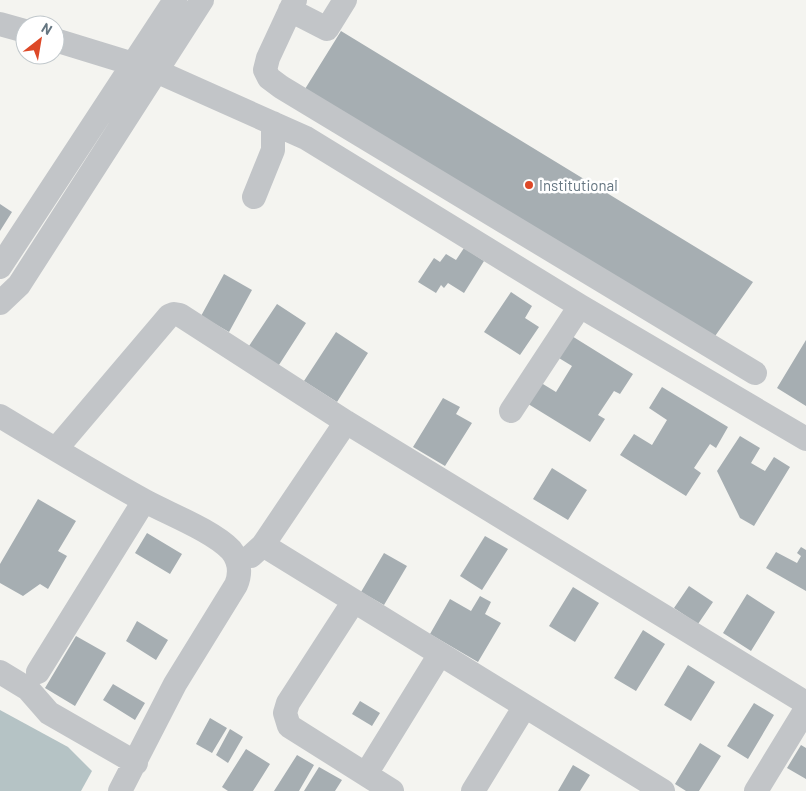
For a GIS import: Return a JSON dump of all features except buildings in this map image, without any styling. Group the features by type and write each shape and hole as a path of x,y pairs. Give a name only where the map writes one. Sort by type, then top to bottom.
{"street":[{"path":"0,267 175,0"},
{"path":"0,303 19,285 202,0"},
{"path":"345,0 327,29 293,5 268,58 265,70 269,78 755,373"},
{"path":"0,24 15,28"},
{"path":"65,43 156,71 306,138 580,306 806,439"},
{"path":"254,197 273,150 273,123"},
{"path":"511,411 580,306"},
{"path":"56,449 169,316 174,314 180,315 346,422 806,703"},
{"path":"0,416 144,501 215,538 231,551 238,562 241,574 236,585 175,684 120,791"},
{"path":"238,562 252,555 263,545 346,422"},
{"path":"38,672 144,501"},
{"path":"263,545 663,791"},
{"path":"354,601 288,703 285,713 289,726 392,791"},
{"path":"366,774 440,654"},
{"path":"0,672 28,689 49,713 136,763"},
{"path":"473,791 525,706"},
{"path":"756,791 806,709"}],"shaded area":[{"path":"0,710 68,747 92,771 81,791 0,791"}],"place":[{"name":"Institutional","path":"529,185"}]}
